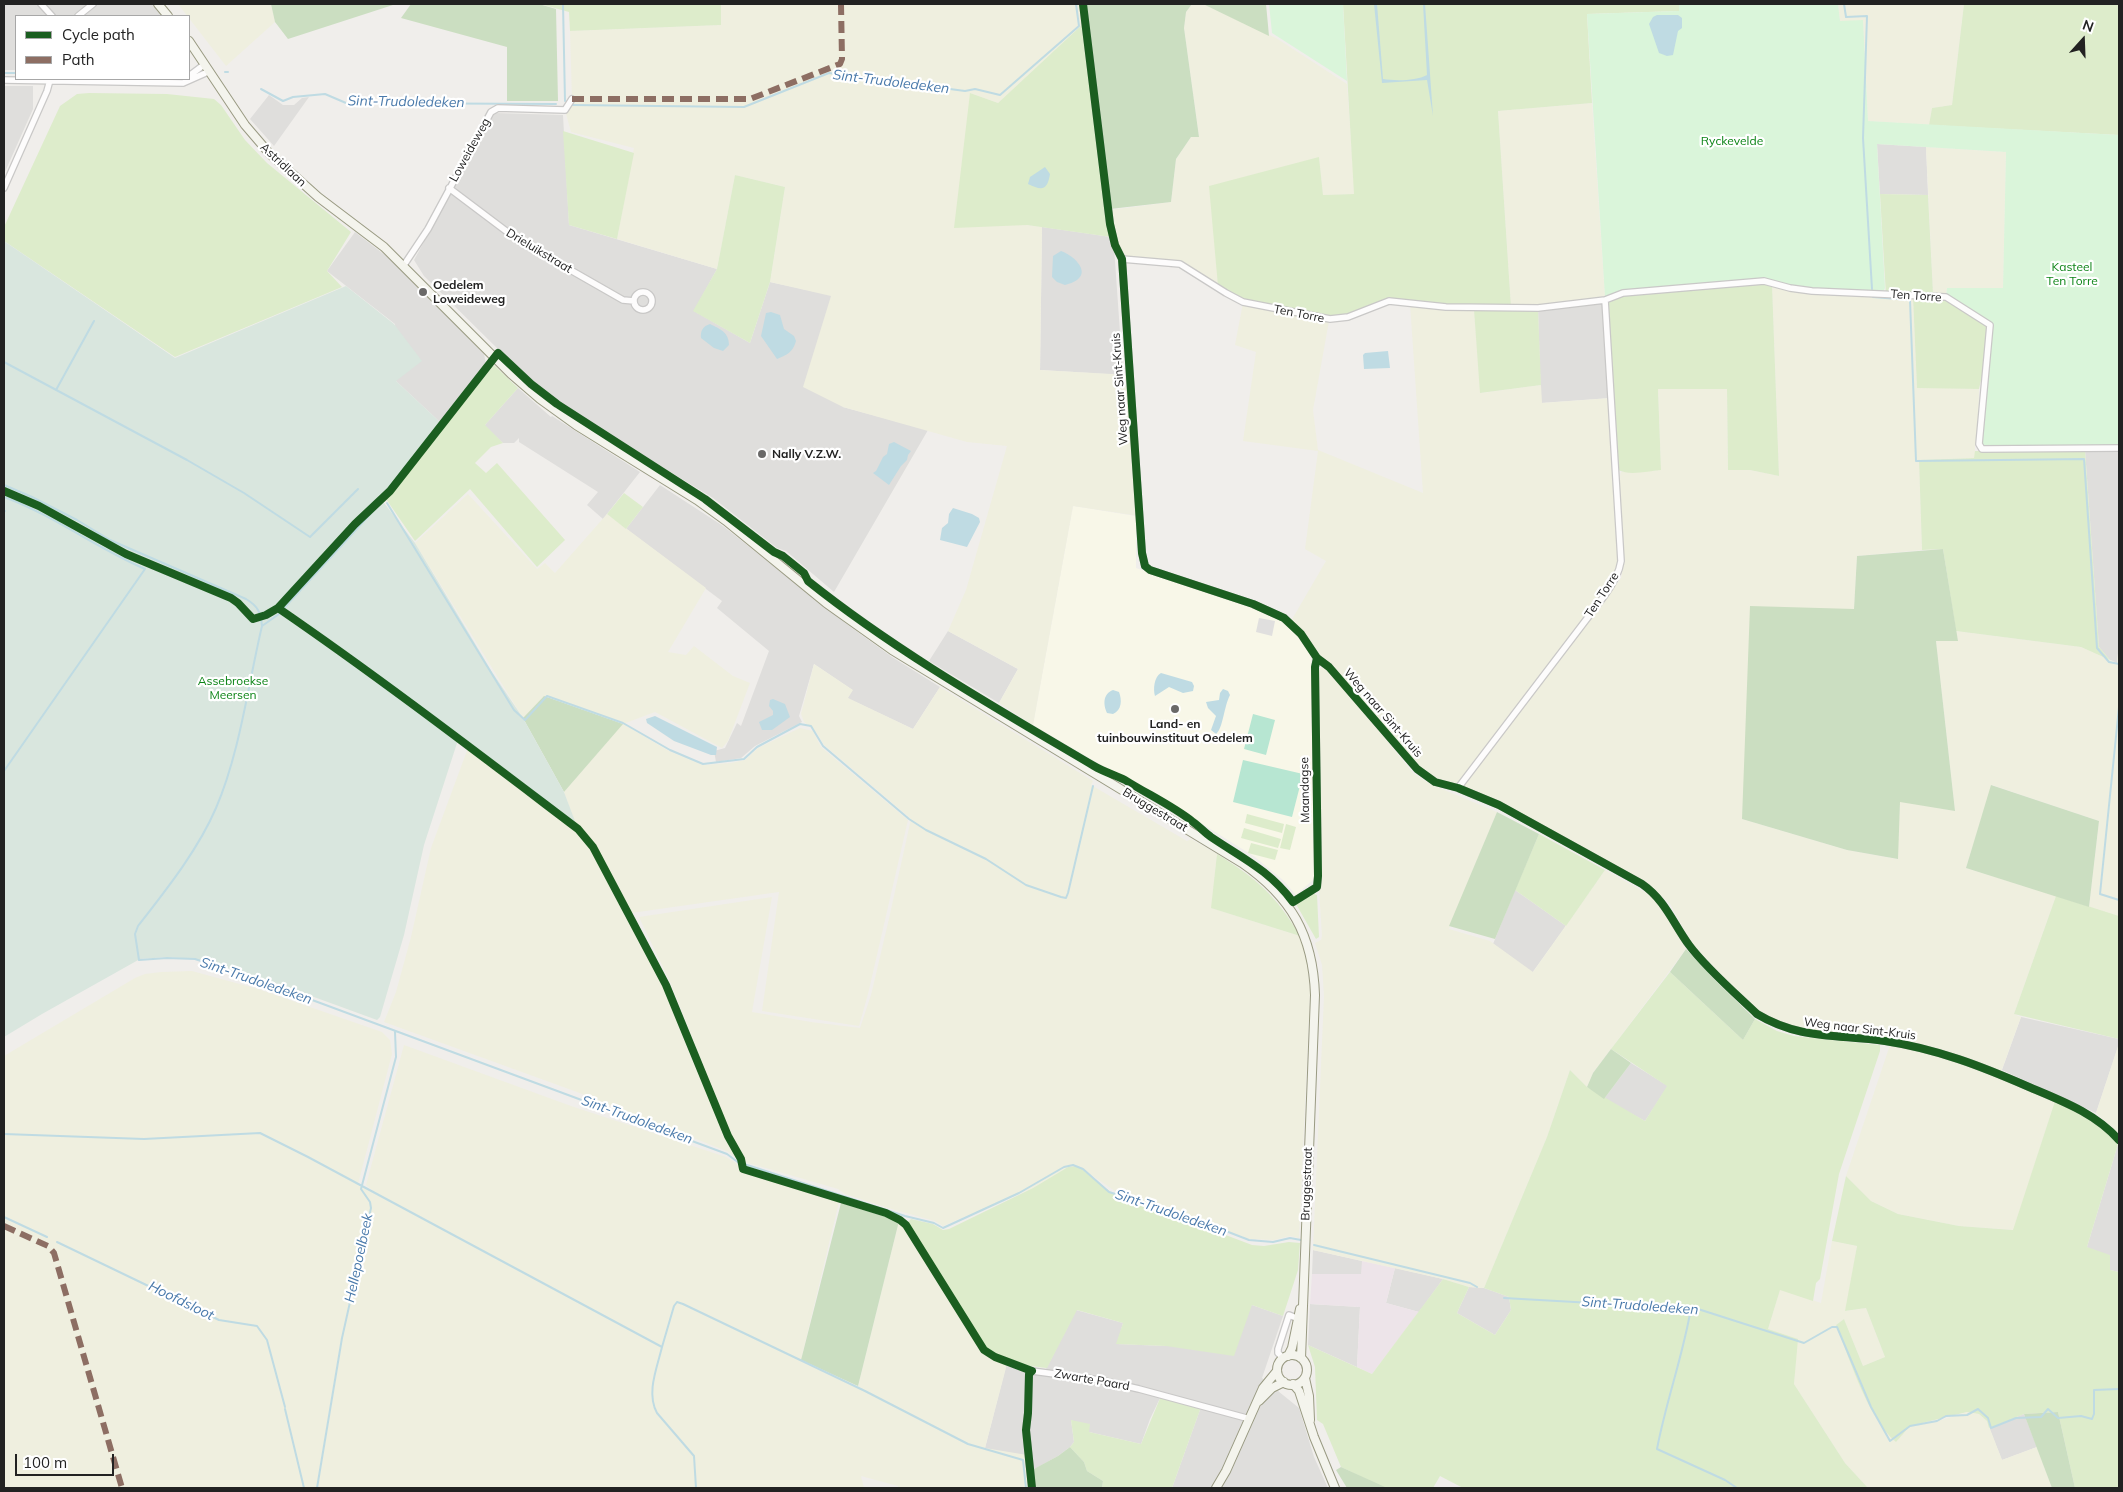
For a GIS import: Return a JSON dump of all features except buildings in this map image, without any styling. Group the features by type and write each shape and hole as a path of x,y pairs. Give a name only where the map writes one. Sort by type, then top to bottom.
{"main road":[{"path":"158,4 167,15"},
{"name":"Astridlaan","path":"190,42 245,125 269,153 292,175 384,247 404,266"},
{"name":"Bruggestraat","path":"404,266 511,374 553,409 714,512 826,603 885,645 1242,863 1271,885 1288,905 1302,929 1311,956 1315,995 1302,1306 1304,1308 1292,1348 1286,1357"},
{"name":"Bruggestraat","path":"1300,1319 1301,1358"},
{"path":"1216,1488 1259,1401 1263,1388 1278,1371 1279,1364 1286,1357 1296,1356 1301,1358 1307,1368 1305,1378 1310,1402 1309,1424"},
{"path":"1278,1371 1284,1382"},
{"path":"1259,1401 1272,1388 1284,1382 1293,1384 1305,1378"},
{"path":"1293,1384 1299,1391 1309,1424 1335,1488"}],"street":[{"path":"41,4 51,15"},
{"path":"79,15 93,4"},
{"name":"Weg naar Sint-Kruis","path":"1083,4 1110,224 1122,259 1142,553 1145,566 1163,574 1253,604 1284,618 1301,634 1317,658 1329,667 1417,769 1436,782 1458,788 1498,805 1608,864 1653,891 1667,908 1689,946 1757,1014 1770,1022 1810,1035 1870,1039 1944,1053 2002,1075 2082,1111 2098,1120 2119,1140"},
{"path":"190,76 207,67"},
{"path":"4,80 188,83 207,67"},
{"path":"4,188 47,91 50,80"},
{"path":"175,82 181,80"},
{"name":"Loweideweg","path":"404,266 428,229 491,112 498,108 566,110 572,99"},
{"name":"Drieluikstraat","path":"449,188 518,240 622,300 634,301"},
{"name":"Ten Torre","path":"1122,259 1180,264 1226,294 1243,302 1324,319 1348,317 1390,301 1446,307 1548,307 1605,300 1623,293 1758,281 1812,292 1946,297 1990,325 1979,444 1982,449 2119,448"},
{"name":"Ten Torre","path":"1458,788 1605,595 1620,569 1617,474 1605,300"},
{"name":"Maandagse","path":"1288,905 1316,886 1318,876 1315,667 1317,658"},
{"path":"1286,1357 1278,1353 1278,1349 1289,1315 1300,1319"},
{"name":"Zwarte Paard","path":"1032,1488 1026,1430 1028,1381 1029,1374 1032,1371 1100,1380 1250,1420"}],"shaded area":[{"path":"4,4 152,4 161,15 15,15 15,70 4,70"},
{"path":"4,86 33,86 33,109 4,174"},
{"path":"269,95 283,105 294,105 302,98 309,97 274,146 250,119"},
{"path":"495,113 563,115 569,225 717,269 694,311 750,343 770,282 831,295 843,407 928,430 834,592 786,551 777,548 713,498 561,405 503,354 424,276 414,260"},
{"path":"1877,144 1926,147 1928,195 1880,194"},
{"path":"1042,227 1111,237 1114,247 1123,375 1040,370"},
{"path":"355,232 403,269 484,354 486,364 441,423 396,381 395,324 327,271"},
{"path":"1598,302 1603,305 1611,398 1541,403 1538,309"},
{"path":"518,388 551,417 640,472 603,519 587,505 598,492 519,442 519,438 514,443 503,443 484,426"},
{"path":"2085,450 2119,450 2119,644 2117,663 2110,660 2099,647"},
{"path":"660,485 723,526 848,625 892,657 940,687 913,729 847,698 852,690 814,664 799,716 802,722 755,746 741,758 716,762 714,751 725,748 737,723 741,726 769,651 717,608 722,601 626,529"},
{"name":"Land- en tuinbouwinstituut Oedelem","path":"1073,506 1136,516 1136,568 1278,617 1290,625 1308,648 1311,659 1313,695 1316,873 1314,879 1296,895 1283,880 1255,857 1134,781 1108,769 1033,725"},
{"path":"1259,618 1275,621 1272,636 1256,632"},
{"path":"948,631 1018,669 999,703 929,661"},
{"path":"1515,890 1566,926 1532,973 1493,944"},
{"path":"2021,1017 2119,1039 2096,1113 2002,1070"},
{"path":"1631,1063 1668,1086 1645,1121 1604,1099"},
{"path":"2118,1144 2119,1272 2110,1270 2087,1247"},
{"path":"1313,1250 1362,1261 1362,1274 1312,1274"},
{"path":"1362,1261 1395,1268 1386,1303 1419,1312 1372,1374 1357,1367 1360,1307 1310,1304 1312,1274 1361,1274"},
{"path":"1395,1268 1443,1279 1419,1312 1386,1303"},
{"path":"1469,1287 1484,1288 1509,1297 1511,1310 1495,1335 1457,1313"},
{"path":"1310,1304 1360,1307 1357,1367 1308,1345"},
{"path":"1252,1305 1283,1316 1262,1378 1299,1408 1314,1457 1328,1488 1172,1488 1201,1407 1161,1396 1141,1444 1089,1432 1071,1420 1074,1442 1070,1447 1029,1472 985,1448 1006,1366 1043,1375 1076,1310 1123,1323 1117,1344 1166,1346"},
{"path":"2024,1414 2037,1447 2002,1460 1989,1428"}],"green space":[{"path":"178,4 271,4 275,22 226,66 190,20 190,15 187,15"},
{"path":"271,4 396,4 288,39 275,22"},
{"path":"411,4 539,4 556,9 558,101 507,101 507,47 401,18"},
{"path":"540,4 721,4 721,25 570,31 569,12"},
{"path":"721,4 1082,4 1085,22 998,103 970,93 1027,225 1042,227 1040,370 1129,375 1139,516 1073,506 1033,725 999,703 1018,669 948,631 966,590 1007,446 967,442 843,407 803,387 831,296 770,282 785,187 735,175 717,269 617,239 634,148 571,132 565,110 572,99 570,31 721,25"},
{"path":"1083,4 1192,4 1186,12 1184,28 1199,137 1191,137 1176,159 1171,202 1110,209"},
{"path":"1192,4 1203,4 1276,38 1347,84 1355,194 1323,195 1319,157 1218,286 1179,262 1126,256 1118,245 1110,210 1171,202 1176,159 1191,137 1199,136 1184,28 1186,12"},
{"path":"1203,4 1266,4 1269,36"},
{"path":"1269,4 1343,4 1347,81 1272,33"},
{"path":"1343,4 1679,4 1679,11 1587,14 1592,103 1498,111 1511,307 1446,306 1396,299 1336,318 1239,299 1218,286 1209,186 1319,157 1323,195 1354,194"},
{"name":"Ryckevelde","path":"1679,4 1838,4 1840,21 1863,20 1868,121 2119,135 2119,447 1985,448 1982,445 1990,322 1946,296 1947,288 2003,288 2006,152 1877,144 1885,288 1883,292 1803,289 1769,280 1622,292 1605,297 1587,14 1679,11"},
{"path":"1838,4 1964,4 1952,105 1932,108 1929,125 1868,121 1863,21 1840,21"},
{"path":"1964,4 2119,4 2119,135 1929,125 1932,108 1952,105"},
{"path":"1085,22 1111,237 1027,225 954,228 970,93 998,103"},
{"path":"77,94 167,94 214,99 221,105 245,140 267,163 351,232 327,271 342,287 175,357 4,241 4,227 60,106"},
{"path":"1592,103 1605,297 1548,306 1511,307 1498,111"},
{"path":"563,131 634,153 617,239 569,225"},
{"path":"1926,147 2006,152 2003,288 1947,288 1946,294 1933,293"},
{"path":"735,175 785,187 770,282 750,343 693,311 717,269"},
{"path":"1880,194 1928,195 1933,293 1946,294 1946,296 1987,324 1986,358 1979,389 1917,388 1913,297 1886,295"},
{"name":"Assebroekse Meersen","path":"4,241 175,358 346,286 394,324 422,361 396,381 441,423 381,499 415,543 492,672 523,718 564,792 578,829 458,740 424,845 404,935 380,1017 377,1020 262,978 196,959 167,957 140,959 4,1037"},
{"path":"1761,282 1772,284 1779,476 1750,470 1728,470 1727,389 1658,389 1661,470 1633,473 1618,470 1607,306 1612,298 1616,296"},
{"path":"1772,284 1913,297 1917,387 1979,389 1978,444 1975,446 1975,458 1919,460 1922,550 1857,556 1854,609 1742,819 1847,850 1897,859 1900,801 1955,811 1936,641 1958,641 1956,631 2081,647 2117,663 2119,644 2119,916 2089,907 2099,821 1992,785 1966,868 2056,896 2014,1014 2021,1017 2001,1072 1936,1048 1884,1037 1815,1032 1784,1024 1763,1014 1733,987 1692,944 1670,904 1650,885 1496,802 1462,788 1621,578 1624,563 1619,479 1621,472 1661,470 1658,389 1727,389 1728,470 1750,470 1779,476"},
{"path":"1243,303 1329,321 1313,410 1318,450 1423,493 1410,304 1474,310 1481,393 1541,385 1542,403 1611,398 1619,568 1609,586 1458,784 1451,786 1429,776 1417,767 1291,621 1326,561 1305,549 1318,451 1243,441 1256,352 1235,345"},
{"path":"1538,309 1541,385 1480,393 1474,310"},
{"path":"494,365 518,388 485,425 503,443 491,447 475,463 486,473 497,463 565,540 537,567 470,489 415,541 386,499"},
{"path":"2085,450 2099,647 2110,660 2081,647 1956,631 1943,549 1922,550 1919,460 1974,458 1975,451"},
{"path":"624,493 643,507 626,529 607,514"},
{"path":"468,494 537,569 545,563 555,573 607,514 706,588 668,652 686,655 694,646 733,676 750,683 728,741 722,748 655,712 623,724 669,751 703,765 745,760 758,748 800,728 813,731 821,747 908,820 859,1026 762,1011 779,892 624,914 663,987 693,1062 726,1137 739,1161 729,1152 577,1092 384,1022 396,992 411,937 431,848 468,748 577,828 564,792 622,724 544,696 523,718 415,543"},
{"path":"1943,549 1958,641 1936,641 1955,811 1900,802 1898,859 1847,850 1742,819 1750,606 1854,609 1857,556"},
{"path":"814,664 853,690 848,698 913,729 940,687 1093,781 1091,785 1187,841 1191,839 1217,854 1212,908 1300,936 1307,957 1310,993 1299,1238 1290,1236 1274,1240 1249,1239 1118,1193 1078,1166 1068,1167 1033,1188 943,1226 935,1221 845,1194 838,1189 745,1162 731,1135 671,984 639,917 772,897 752,1012 860,1028 871,995 911,819 824,745 816,732 804,722 801,714"},
{"path":"1323,667 1329,670 1413,773 1430,784 1497,812 1449,929 1490,941 1533,972 1605,870 1650,895 1664,910 1686,949 1593,1073 1587,1087 1570,1070 1547,1137 1484,1288 1469,1287 1443,1279 1313,1250 1324,996 1322,965 1315,943 1321,940 1322,936 1319,889 1318,670"},
{"path":"544,696 623,724 564,792 523,718"},
{"path":"1253,714 1275,720 1266,755 1244,749"},
{"path":"1243,760 1303,774 1292,817 1233,802"},
{"path":"1991,785 2099,821 2089,907 1966,868"},
{"path":"1497,812 1539,834 1495,939 1449,926"},
{"path":"1247,814 1284,824 1282,833 1245,823"},
{"path":"1286,824 1296,827 1290,850 1280,848"},
{"path":"1244,828 1281,839 1278,848 1241,838"},
{"path":"1539,834 1605,870 1566,926 1515,890"},
{"path":"1251,843 1278,850 1275,860 1248,853"},
{"path":"1217,854 1255,880 1283,909 1300,936 1211,908"},
{"path":"1311,893 1317,895 1319,937 1316,939 1296,904"},
{"path":"2056,896 2119,916 2119,1039 2014,1014"},
{"path":"1686,949 1755,1019 1743,1040 1670,972"},
{"path":"192,971 258,989 382,1032 390,1040 392,1054 358,1184 373,1191 366,1185 404,1045 571,1106 726,1157 739,1165 740,1171 839,1202 801,1360 858,1386 899,1221 906,1228 976,1342 989,1355 1007,1364 985,1448 1027,1455 1030,1488 898,1488 898,1486 861,1476 864,1488 4,1488 4,1056 135,978 145,974 161,972"},
{"path":"1670,972 1743,1040 1755,1019 1777,1031 1794,1036 1880,1045 1880,1051 1839,1174 1820,1279 1816,1283 1813,1301 1780,1290 1768,1329 1798,1339 1794,1384 1845,1463 1868,1488 1463,1488 1440,1476 1433,1488 1385,1488 1341,1467 1323,1424 1317,1420 1315,1367 1308,1345 1372,1374 1443,1279 1469,1287 1457,1313 1495,1335 1511,1310 1509,1297 1484,1288 1547,1137 1570,1070 1587,1087 1645,1121 1667,1086 1611,1049"},
{"path":"2119,1043 2119,1134 2096,1113"},
{"path":"1890,1045 1943,1055 2055,1101 2014,1230 1959,1226 1898,1214 1871,1201 1846,1176"},
{"path":"1611,1049 1631,1063 1604,1099 1587,1087 1593,1073"},
{"path":"2055,1101 2097,1123 2118,1144 2087,1247 2110,1255 2110,1270 2119,1272 2119,1488 2075,1488 2058,1412 2024,1414 1989,1428 1987,1421 1979,1414 1967,1412 1910,1426 1896,1442 1876,1418 1868,1403 1836,1325 1844,1319 1863,1366 1885,1357 1866,1308 1845,1311 1857,1246 1832,1241 1846,1176 1871,1201 1898,1214 1959,1226 2013,1230"},
{"path":"1078,1166 1112,1193 1161,1215 1252,1245 1300,1243 1298,1270 1283,1316 1252,1305 1234,1356 1166,1346 1116,1344 1123,1323 1077,1310 1047,1368 1019,1364 993,1354 979,1341 907,1223 911,1219 933,1224 943,1230 949,1229 1033,1188 1068,1167"},
{"path":"841,1203 899,1221 858,1386 801,1360"},
{"path":"1832,1241 1857,1246 1846,1311 1866,1308 1885,1357 1863,1366 1844,1319 1836,1325 1896,1442 1910,1426 1917,1423 1942,1420 1967,1412 1979,1414 1987,1421 2002,1460 2037,1447 2052,1488 1868,1488 1845,1463 1794,1384 1797,1339 1768,1329 1780,1289 1821,1303"},
{"path":"1161,1396 1201,1407 1172,1488 1102,1488 1103,1481 1087,1471 1084,1462 1070,1447 1074,1442 1071,1420 1090,1424 1089,1432 1141,1444"},
{"path":"2058,1412 2075,1488 2052,1488 2024,1414"},
{"path":"1070,1447 1084,1462 1087,1471 1103,1481 1102,1488 1033,1488 1032,1470"},
{"path":"1341,1467 1385,1488 1347,1488 1336,1470"}],"water":[{"path":"1374,4 1377,4 1383,79 1399,80 1427,75 1423,4 1425,4 1433,116 1427,80 1382,83"},
{"path":"1657,15 1678,15 1682,18 1682,28 1678,31 1673,55 1667,56 1659,53 1649,24 1653,17"},
{"path":"1045,167 1050,174 1045,187 1036,188 1028,184 1030,177"},
{"path":"1061,251 1070,255 1078,263 1082,272 1077,280 1065,285 1057,282 1052,277 1053,256"},
{"path":"771,312 780,315 784,329 794,336 796,341 789,353 777,359 761,336 766,313"},
{"path":"710,324 726,334 729,345 723,351 714,348 701,338 702,329"},
{"path":"1388,351 1390,368 1364,369 1363,355 1365,353"},
{"path":"894,442 911,451 907,460 889,485 873,473 887,454 889,444"},
{"path":"953,508 979,518 980,522 967,547 940,540 942,528 948,523 949,514"},
{"path":"1161,673 1192,682 1194,686 1193,691 1183,693 1169,687 1155,696 1155,683"},
{"path":"1223,689 1228,691 1230,695 1216,734 1211,730 1216,716 1208,708 1206,702 1219,700"},
{"path":"1113,690 1119,692 1121,701 1120,707 1113,714 1107,713 1105,703 1107,694"},
{"path":"773,699 785,704 790,717 772,730 762,730 759,722 773,715 773,711 769,706 770,700"},
{"path":"655,716 717,747 716,755 711,755 674,741 647,723 646,719"}],"waterway":[{"path":"563,4 565,101"},
{"name":"Sint-Trudoledeken","path":"571,105 744,107 829,73 965,91 975,89 1000,95 1079,26 1076,4"},
{"path":"1844,4 1846,17 1867,16 1863,138 1872,289"},
{"name":"Sint-Trudoledeken","path":"4,73 15,73"},
{"name":"Sint-Trudoledeken","path":"261,89 283,101 293,97 325,94 346,103 556,104"},
{"path":"1873,297 1910,300 1916,461 2084,459 2097,648 2109,662 2119,664"},
{"path":"56,390 94,321"},
{"path":"4,362 187,460 244,493 310,537 358,489"},
{"name":"Sint-Trudoledeken","path":"4,485 77,520 110,540 246,599 256,607 261,617 262,626 243,718 224,787 209,824 191,854 138,926 135,934 139,960 195,959 261,981 727,1154 739,1163"},
{"path":"4,497 40,513 145,569 4,771"},
{"path":"387,503 514,710 525,720 547,696 623,723 670,750 703,764 744,759 757,747 800,724 811,726 823,746 909,819 926,830 986,859 1026,885 1066,898 1093,786"},
{"path":"284,608 375,509"},
{"path":"262,626 279,614"},
{"path":"2119,707 2100,894 2119,900"},
{"name":"Hellepoelbeek","path":"317,1488 342,1338 371,1208 370,1202 361,1189 396,1057 395,1032"},
{"path":"4,1134 144,1139 260,1133 308,1157 662,1347 652,1389 652,1397 657,1413 694,1456 696,1488"},
{"name":"Sint-Trudoledeken","path":"744,1164 905,1216 934,1223 943,1228 1019,1193 1064,1167 1073,1165 1083,1169 1109,1192 1158,1211 1218,1228 1249,1240 1273,1242 1290,1238 1301,1240"},
{"name":"Hoofdsloot","path":"4,1217 47,1237"},
{"name":"Hoofdsloot","path":"57,1242 219,1320 257,1326 267,1340 285,1407"},
{"name":"Sint-Trudoledeken","path":"1314,1245 1470,1283 1477,1287"},
{"name":"Sint-Trudoledeken","path":"1504,1298 1698,1309 1804,1343 1832,1327 1837,1327 1871,1407 1890,1441 1910,1426 1937,1421 1946,1416 1967,1415 1978,1409 1988,1418 1991,1428 2016,1418 2041,1417 2048,1409 2058,1418 2081,1416 2092,1419 2094,1414 2094,1390 2119,1389"},
{"path":"662,1347 674,1306 677,1302 683,1304 865,1391 968,1444 1023,1460 1026,1488"},
{"path":"1691,1308 1684,1344 1657,1449 1725,1480 1737,1488"},
{"name":"Hoofdsloot","path":"285,1409 304,1488"}],"marked path":[{"path":"572,99 750,99 840,64 842,59 841,4"},
{"path":"4,1226 48,1246 54,1253 122,1488"}],"cycle path":[{"path":"1083,4 1110,224 1115,245 1122,259 1142,553 1145,566 1150,570 1253,604 1284,618 1301,634 1317,658 1329,667 1417,769 1435,782 1458,788 1499,805 1642,884 1657,897 1696,954 1757,1014 1773,1022 1804,1032 1904,1044 1976,1065 2054,1097 2089,1115 2119,1140"},
{"path":"4,491 39,506 126,554 231,598 253,619 266,615 278,608 355,524 390,491 498,353 531,384 557,404 705,499 774,552 783,556 804,573 808,581 876,632 1020,723 1094,766 1125,780 1177,811 1211,837 1265,873 1293,902 1317,887 1315,667 1317,658"},
{"path":"278,608 392,689 578,829 593,847 666,985 728,1136 741,1159 743,1169 886,1213 900,1220 906,1225 984,1350 995,1357 1032,1371 1029,1374 1026,1430 1032,1488"}],"place":[{"name":"Oedelem Loweideweg","path":"423,292"},
{"name":"Nally V.Z.W.","path":"762,454"},
{"name":"Land- en tuinbouwinstituut Oedelem","path":"1175,709"}],"park label":[{"name":"Kasteel Ten Torre","path":"2072,274"}]}
